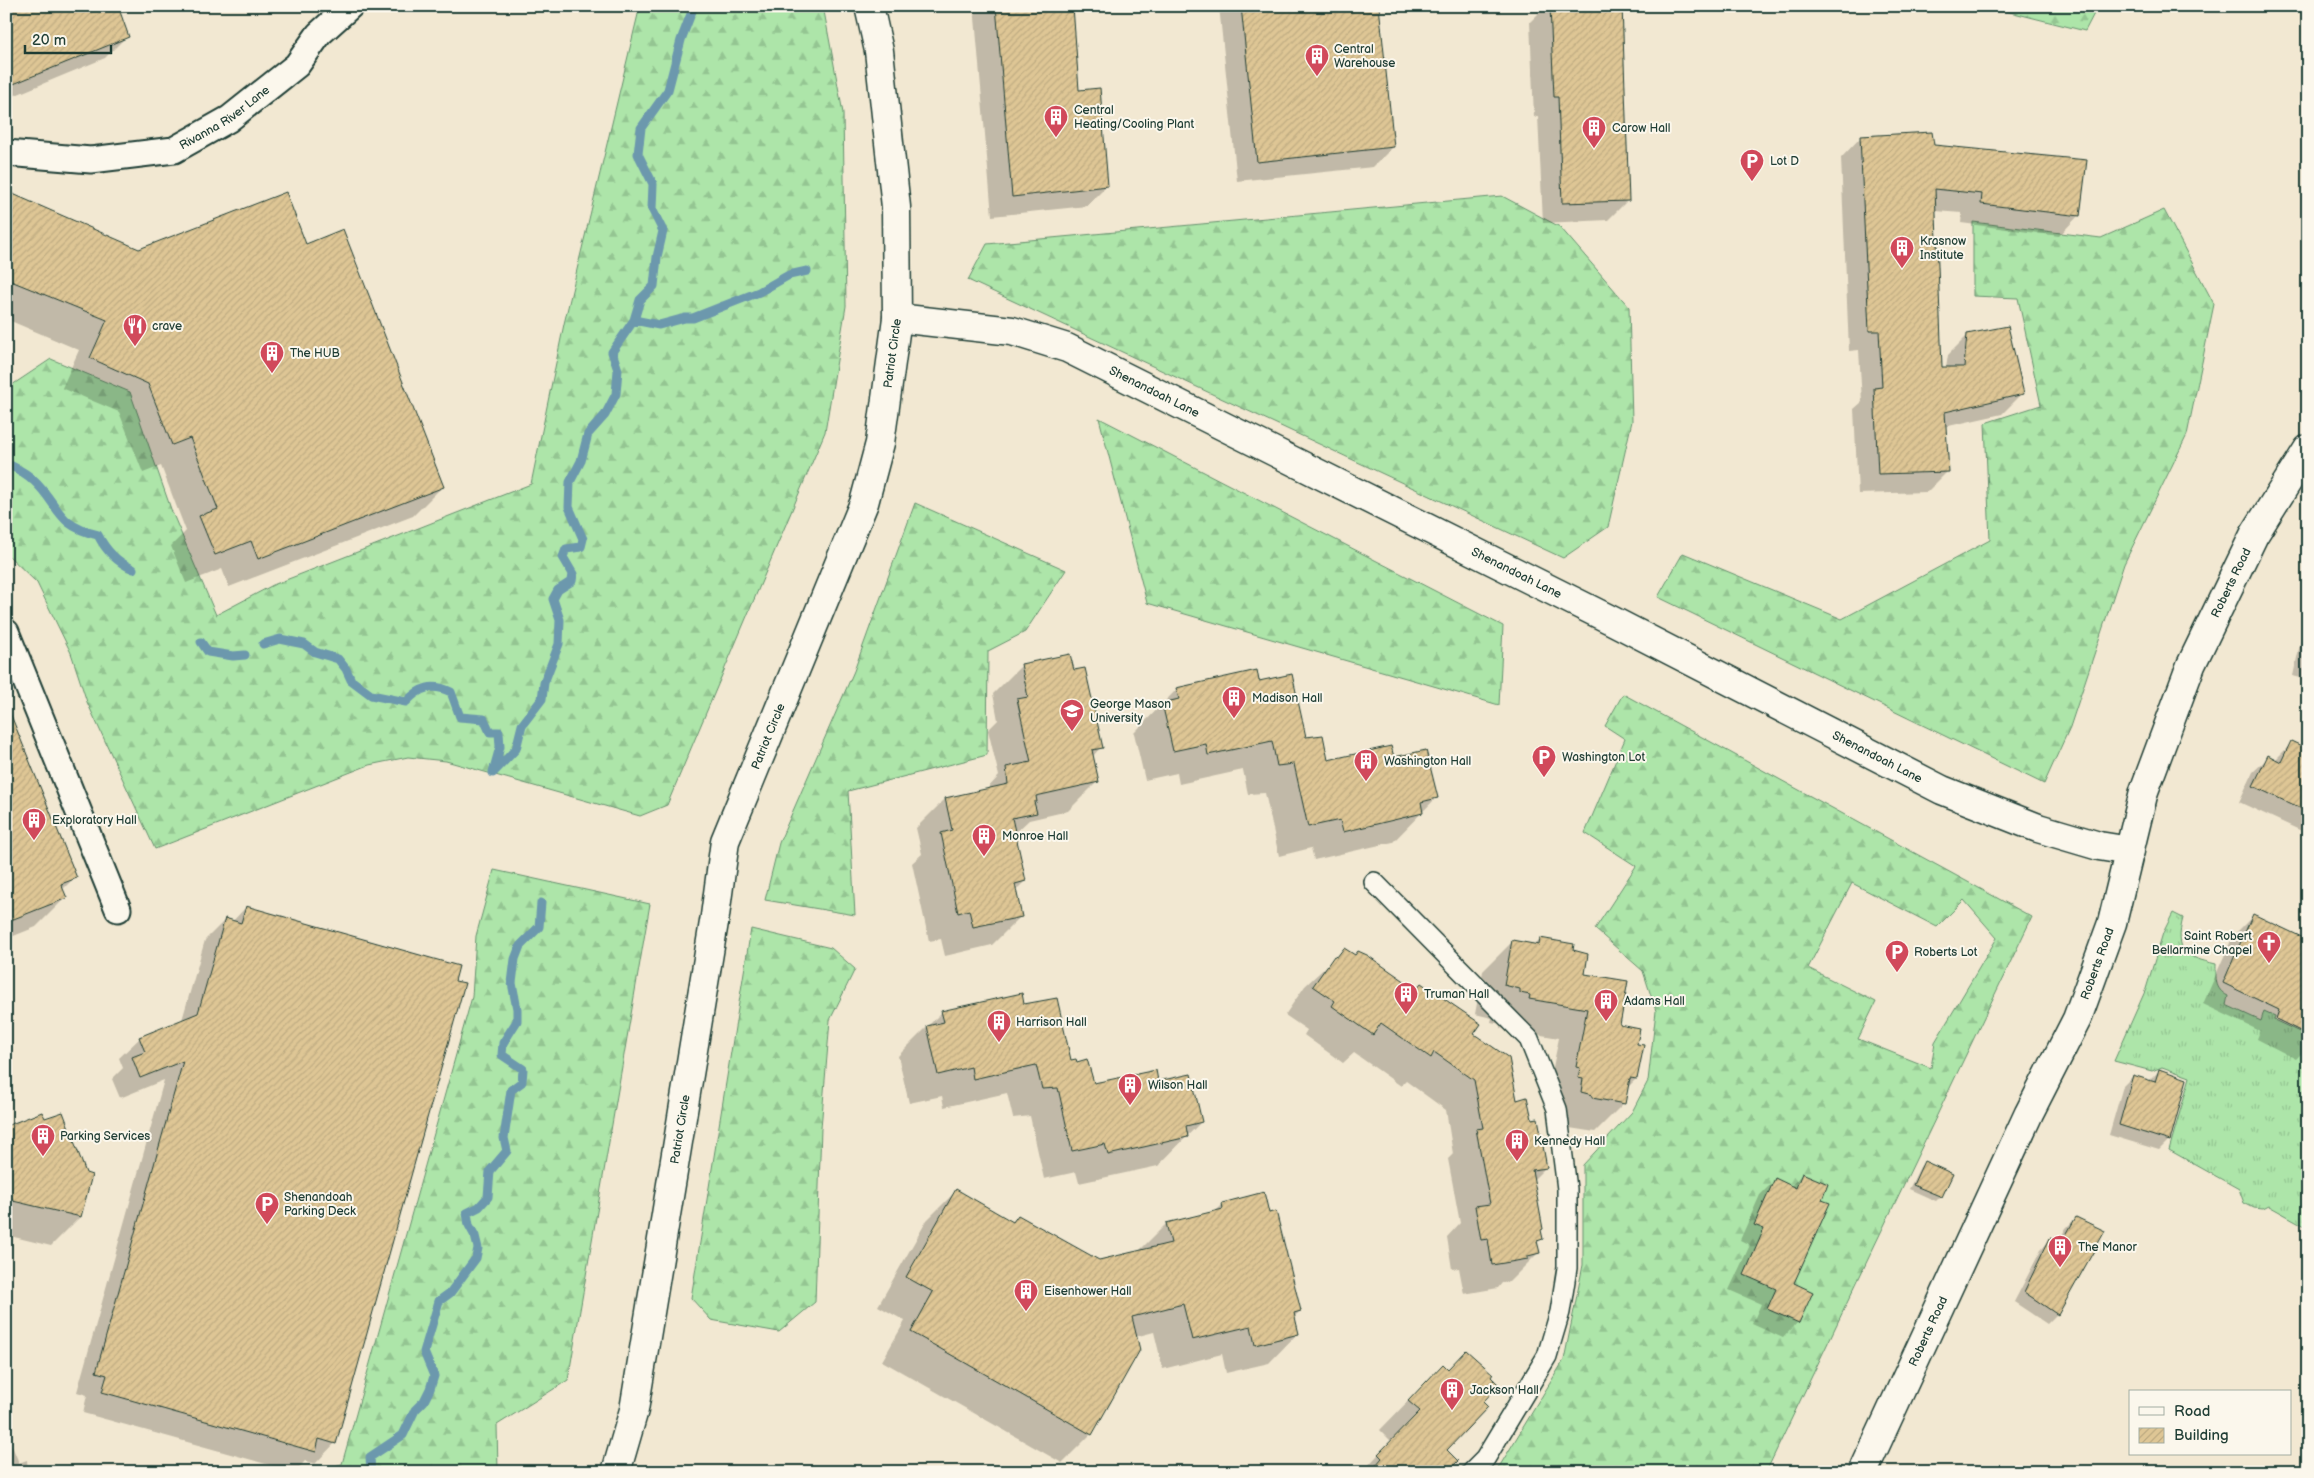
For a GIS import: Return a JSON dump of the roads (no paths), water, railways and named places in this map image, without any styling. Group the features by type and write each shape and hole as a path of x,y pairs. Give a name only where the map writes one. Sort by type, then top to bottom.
{"street":[{"name":"Rivanna River Lane","path":"6,153 91,160 174,150 229,119 297,65 320,34 350,6"},
{"name":"Patriot Circle","path":"616,1472 634,1410 715,916 725,841 864,503 880,443 897,318 896,207 892,154 879,51 870,6"},
{"name":"Shenandoah Lane","path":"897,318 1012,331 1067,348 1622,626 1942,790 2038,828 2099,846 2130,851"},
{"name":"Roberts Road","path":"1863,1472 2029,1113 2077,1019 2112,923 2144,791 2191,665 2254,535 2308,449"},
{"path":"6,632 118,910"},
{"path":"1374,882 1529,1038 1557,1109 1562,1138 1567,1189 1567,1268 1560,1312 1547,1356 1484,1459 1472,1472"}],"waterway":[{"path":"493,773 516,749 522,725 542,699 544,683 559,644 560,620 553,599 558,590 572,581 573,574 563,557 566,549 581,547 583,539 569,507 570,482 581,461 588,434 605,415 616,394 618,370 612,352 634,320 640,300 654,286 657,257 663,231 652,209 653,184 638,154 641,128 668,90 681,40 694,6"},
{"path":"634,320 659,325 685,318 693,318 759,292 789,275 807,271"},
{"path":"6,463 32,479 65,520 73,526 98,535 112,555 133,569"},
{"path":"263,644 280,639 304,644 315,652 338,659 346,669 351,680 371,695 406,702 416,693 427,688 433,687 451,692 460,717 484,719 490,732 499,732 500,747 493,772"},
{"path":"201,642 208,652 233,656 245,655"},
{"path":"371,1472 370,1457 403,1435 415,1410 424,1401 430,1389 434,1376 424,1352 439,1301 450,1293 476,1258 478,1248 475,1236 469,1225 467,1213 479,1207 488,1197 490,1171 507,1151 504,1138 511,1090 522,1082 523,1069 502,1055 503,1043 517,1021 517,1009 512,983 515,959 520,946 539,927 541,903"}],"place":[{"name":"Central Warehouse","path":"1317,77"},
{"name":"Central Heating/Cooling Plant","path":"1056,138"},
{"name":"Carow Hall","path":"1594,149"},
{"name":"Lot D","path":"1752,182"},
{"name":"Krasnow Institute","path":"1902,269"},
{"name":"crave","path":"135,347"},
{"name":"The HUB","path":"272,374"},
{"name":"Madison Hall","path":"1234,719"},
{"name":"George Mason University","path":"1072,732"},
{"name":"Washington Lot","path":"1544,778"},
{"name":"Washington Hall","path":"1366,782"},
{"name":"Exploratory Hall","path":"34,841"},
{"name":"Monroe Hall","path":"984,857"},
{"name":"Saint Robert Bellarmine Chapel","path":"2269,964"},
{"name":"Roberts Lot","path":"1897,973"},
{"name":"Truman Hall","path":"1406,1015"},
{"name":"Adams Hall","path":"1606,1022"},
{"name":"Harrison Hall","path":"999,1043"},
{"name":"Wilson Hall","path":"1130,1106"},
{"name":"Parking Services","path":"43,1157"},
{"name":"Kennedy Hall","path":"1517,1162"},
{"name":"Shenandoah Parking Deck","path":"267,1225"},
{"name":"The Manor","path":"2060,1268"},
{"name":"Eisenhower Hall","path":"1026,1312"},
{"name":"Jackson Hall","path":"1452,1411"}]}
